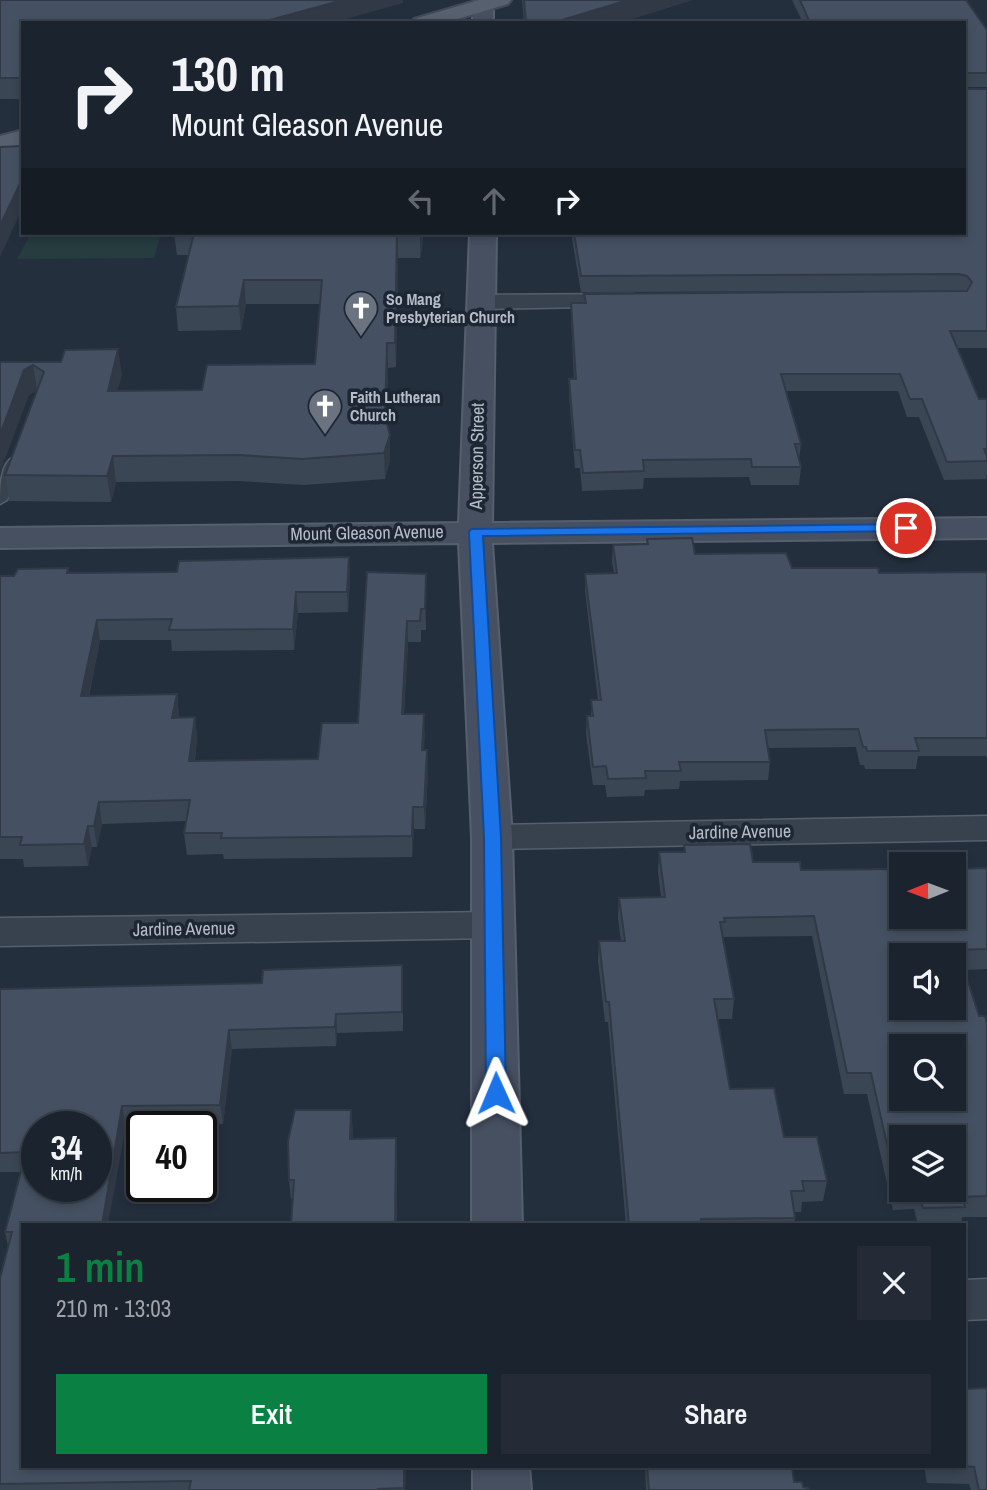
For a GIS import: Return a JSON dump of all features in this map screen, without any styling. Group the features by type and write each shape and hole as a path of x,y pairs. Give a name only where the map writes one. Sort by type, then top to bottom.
{"main road":[{"path":"429,21 487,7"},
{"path":"0,143 21,138"}],"street":[{"name":"Apperson Street","path":"483,235 475,532 492,837 497,1223"},
{"path":"481,302 663,300"},
{"name":"Mount Gleason Avenue","path":"0,538 987,528"},
{"name":"Jardine Avenue","path":"492,837 987,828"},
{"name":"Jardine Avenue","path":"0,932 494,925"},
{"path":"966,1300 987,1299"},
{"path":"501,1468 502,1490"}],"lane":[{"path":"0,500 19,448"}],"green space":[{"path":"30,235 160,235 154,258 17,259"}],"building":[{"path":"0,0 343,0 266,21 21,21 21,78 0,78"},
{"path":"524,0 628,0 559,21 526,21"},
{"path":"800,0 966,0 987,30 987,73 966,73 966,21 809,21"},
{"path":"966,89 987,89 987,331 950,331 979,399 987,399 987,449 984,449 987,461 947,462 922,399 910,399 900,374 781,374 801,444 795,444 801,467 752,467 751,459 643,460 644,471 583,473 580,450 575,450 569,379 576,379 571,303 586,303 584,294 967,291 972,282 967,276 958,274 581,276 574,235 966,235"},
{"path":"21,146 21,181 0,226 0,147"},
{"path":"194,235 397,235 395,343 387,343 385,417 390,435 384,453 302,459 238,455 113,456 107,476 5,475 44,372 33,365 24,370 0,435 0,362 61,362 65,350 118,349 108,391 202,390 207,365 315,364 322,280 244,280 239,306 176,307"},
{"path":"692,538 695,554 786,553 792,568 878,568 879,573 987,572 987,738 915,738 919,751 867,751 866,747 863,747 858,729 765,730 770,762 679,762 681,771 645,771 646,778 608,779 606,766 593,767 587,716 593,716 591,700 601,700 585,574 617,573 613,545 648,544 647,539"},
{"path":"349,557 347,592 296,592 293,629 169,630 172,619 97,620 81,696 177,694 172,718 195,717 189,761 318,759 322,723 358,723 367,572 426,574 425,609 421,609 420,621 407,621 402,714 424,714 422,750 427,750 424,807 413,807 412,836 221,838 222,833 184,833 190,800 99,802 94,826 88,826 84,844 20,845 22,837 0,837 0,576 14,576 18,569 68,568 67,573 177,572 179,561"},
{"path":"750,844 753,862 800,862 801,870 889,869 889,929 966,929 966,869 987,868 987,949 966,950 966,943 889,943 889,1020 966,1020 966,975 979,1016 985,1016 987,1023 987,1196 966,1197 966,1125 889,1125 889,1153 871,1073 847,1073 814,916 724,918 725,922 720,922 734,999 714,999 730,1089 774,1088 784,1137 817,1137 827,1181 802,1181 804,1191 791,1191 795,1218 701,1219 702,1223 629,1223 609,1002 606,1002 599,941 625,941 619,898 665,897 659,852 685,852 684,845"},
{"path":"402,965 402,1012 336,1014 335,1027 229,1030 220,1105 122,1106 112,1166 112,1111 21,1111 21,1152 0,1153 0,989 262,983 263,970"},
{"path":"295,1110 351,1110 350,1139 396,1138 395,1223 291,1223 294,1180 289,1180 288,1141"},
{"path":"21,1171 21,1202 106,1202 102,1223 21,1223 21,1468 404,1468 404,1488 189,1490 191,1481 0,1484 0,1278 12,1232 5,1232"},
{"path":"921,1202 964,1202 965,1207 923,1208"},
{"path":"987,1388 987,1490 979,1490 974,1467 966,1466 966,1389"},
{"path":"647,1468 792,1468 794,1482 802,1482 803,1487 809,1490 649,1490"}],"place":[{"name":"So Mang Presbyterian Church","path":"361,338"},
{"name":"Faith Lutheran Church","path":"325,436"}],"route":[{"path":"496,1093 492,837 475,532 906,528"}]}
